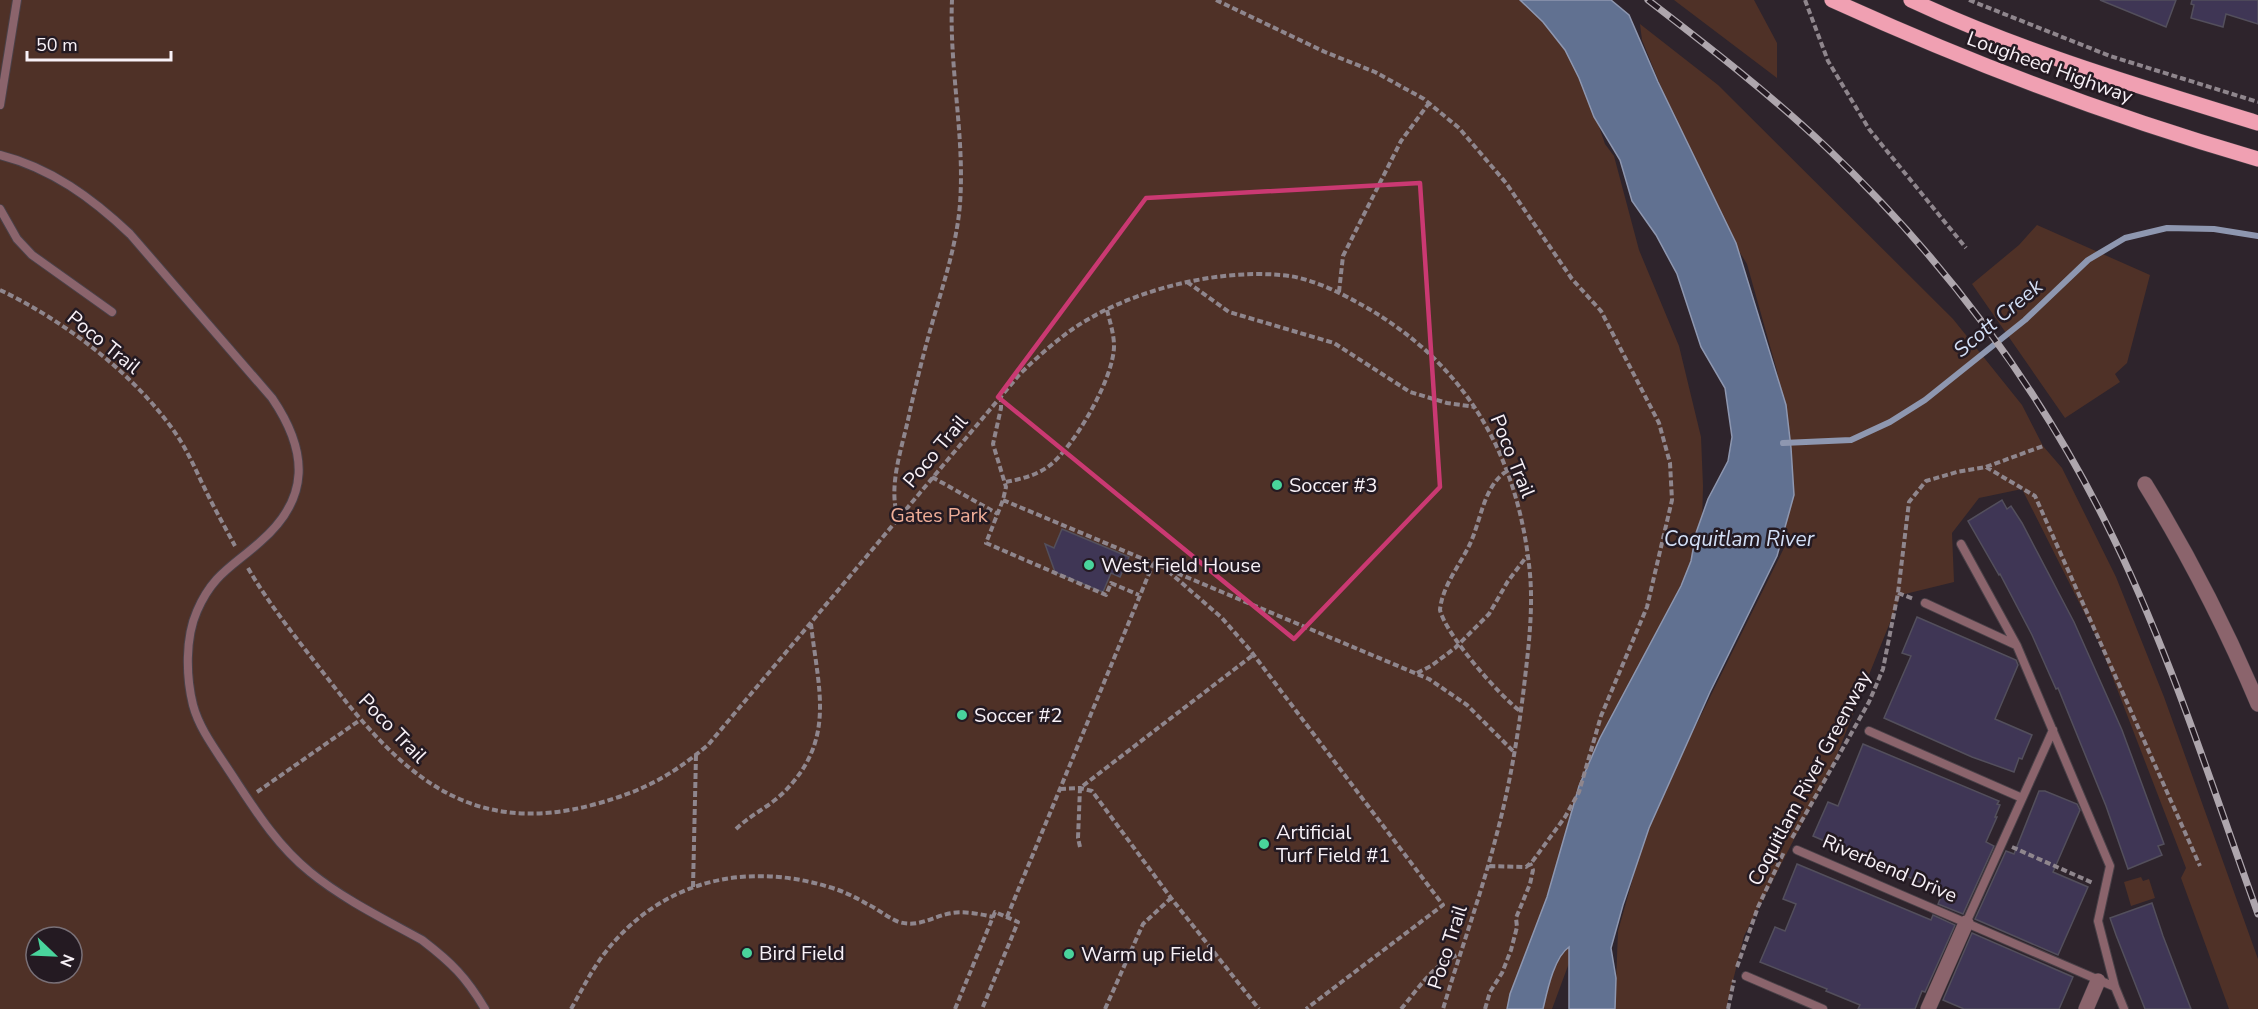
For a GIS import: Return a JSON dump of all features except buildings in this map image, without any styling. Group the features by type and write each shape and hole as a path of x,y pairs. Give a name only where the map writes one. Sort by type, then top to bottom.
{"main road":[{"name":"Lougheed Highway","path":"1832,0 1918,39 2051,92 2258,159"},
{"name":"Lougheed Highway","path":"1913,1 2104,75 2258,123"}],"street":[{"path":"2145,484 2174,530 2213,606 2258,704"},
{"name":"Riverbend Drive","path":"1928,1009 1966,923"},
{"path":"2086,1009 2098,981"}],"lane":[{"path":"0,105 16,0"},
{"path":"0,155 24,162 72,186 116,221 265,389 285,417 298,452 300,474 295,496 278,526 240,556 216,579 197,610 189,634 189,670 193,706 200,723 248,799 271,831 301,864 321,880 437,951 462,974 485,1009"},
{"path":"0,209 17,239 32,255 112,312"},
{"path":"1961,544 2017,646 2110,866 2098,921 2115,987 2124,1009"},
{"path":"1925,603 2017,646"},
{"name":"Riverbend Drive","path":"1966,923 2053,730"},
{"path":"1869,731 2022,798"},
{"name":"Riverbend Drive","path":"1797,850 2115,987"},
{"path":"1746,976 1823,1009"}],"path":[{"path":"898,518 894,499 897,470 918,375 952,256 960,202 959,126 952,37 952,0"},
{"path":"1216,0 1325,52 1375,72 1429,103 1459,128 1506,183 1572,279 1601,311 1659,423 1670,463 1672,500 1647,607 1601,716 1579,792 1565,817 1526,867 1488,866"},
{"path":"1805,0 1828,61 1869,129 1966,248"},
{"path":"1969,0 2110,56 2258,102"},
{"path":"1339,292 1343,256 1401,141 1429,103"},
{"name":"Poco Trail","path":"0,290 39,311 81,339 159,411 190,457 240,556 277,611 360,720 396,758 426,781 458,798 500,812 528,813 567,810 609,800 667,777 696,755 731,719 1001,395 1024,369 1068,332 1138,296 1187,282 1237,275 1283,275 1339,292 1386,319 1432,356 1476,407 1507,471 1520,513 1528,555 1532,610 1521,712 1514,752 1488,866 1443,1009"},
{"path":"1187,282 1229,312 1334,343 1410,392 1447,403 1476,407"},
{"path":"1006,482 1029,476 1047,467 1062,454 1090,411 1110,372 1113,358 1113,337 1107,310"},
{"path":"1001,395 1001,408 993,444 995,456 1006,482 1003,500 986,543 1106,595 1111,583 1139,594"},
{"name":"Coquitlam River Greenway","path":"1728,1009 1735,972 1758,907 1787,846 1869,702 1883,669 1898,593 1909,502 1926,481 1956,472 1986,467 2043,446"},
{"path":"1986,467 2035,496 2200,866"},
{"path":"1507,471 1499,478 1488,495 1471,543 1447,586 1440,606 1441,614 1460,644 1498,693 1521,712"},
{"path":"932,477 998,514"},
{"path":"1003,500 1168,571 1417,673 1467,705 1514,752"},
{"path":"1417,673 1431,666 1460,644 1489,614 1508,581 1528,555"},
{"path":"1007,917 1152,564"},
{"path":"1168,571 1222,618 1250,650 1252,656 1443,905 1306,1009"},
{"path":"736,829 784,792 814,750 820,724 820,700 811,623"},
{"path":"1080,788 1252,656"},
{"path":"248,799 360,720"},
{"path":"693,887 696,755"},
{"path":"1060,789 1080,788 1092,791 1259,1009"},
{"path":"1080,788 1078,838 1080,847"},
{"path":"2009,846 2099,886"},
{"path":"1485,1009 1490,992 1502,973 1511,950 1518,913 1530,884 1533,870 1530,863"},
{"path":"571,1009 599,961 621,934 656,906 693,887 739,877 776,876 803,880 843,892 902,922 920,923 952,913 973,913 993,917"},
{"path":"1105,1009 1143,924 1172,898"},
{"path":"955,1009 995,912 1018,922 983,1007 989,1009"},
{"path":"1401,1009 1434,970 1450,958 1460,954"}],"highlighted area":[{"path":"1420,183 1440,487 1294,639 998,397 1146,198"}],"green space":[{"name":"Gates Park","path":"0,0 1527,0 1565,47 1593,109 1605,144 1614,156 1639,250 1679,346 1701,437 1703,486 1693,628 1552,1009 0,1009"},
{"path":"1674,0 1754,0 1777,43 1777,78"},
{"path":"1640,24 1718,85 1953,319 2022,405 2043,446 2062,468 2116,577 2164,697 2258,959 2258,1009 2229,1009 2181,878 2186,868 2099,642 2022,489 1979,498 1952,533 1954,582 1901,595 1834,762 1744,936 1726,1009 1615,1009 1618,931 1650,818 1784,548 1792,461 1777,371 1747,264 1705,196 1642,40"},
{"path":"2037,225 2150,275 2127,363 2115,374 2120,382 2065,418 1972,284 2019,245"},
{"path":"2141,877 2143,881 2149,879 2155,898 2131,906 2124,882"}],"water":[{"name":"Coquitlam River","path":"1520,0 1611,0 1629,15 1658,82 1736,243 1786,405 1791,448 1794,495 1777,556 1710,692 1649,828 1623,905 1611,948 1616,978 1615,1009 1569,1009 1569,947 1555,967 1543,1009 1507,1009 1510,994 1547,897 1579,786 1600,738 1681,586 1691,561 1696,533 1708,499 1728,461 1732,437 1725,388 1701,347 1677,274 1656,235 1632,201 1620,160 1594,117 1565,50 1543,22"}],"waterway":[{"name":"Scott Creek","path":"1783,443 1851,440 1890,422 1925,400 2025,320 2088,260 2125,238 2167,228 2214,229 2258,236"}],"railway":[{"path":"1648,0 1783,108 1868,189 1947,277 2018,372 2080,473 2129,572 2170,668 2258,914"}],"place":[{"name":"Soccer #3","path":"1277,485"},
{"name":"West Field House","path":"1089,565"},
{"name":"Soccer #2","path":"962,715"},
{"name":"Artificial Turf Field #1","path":"1264,844"},
{"name":"Bird Field","path":"747,953"},
{"name":"Warm up Field","path":"1069,954"}]}
